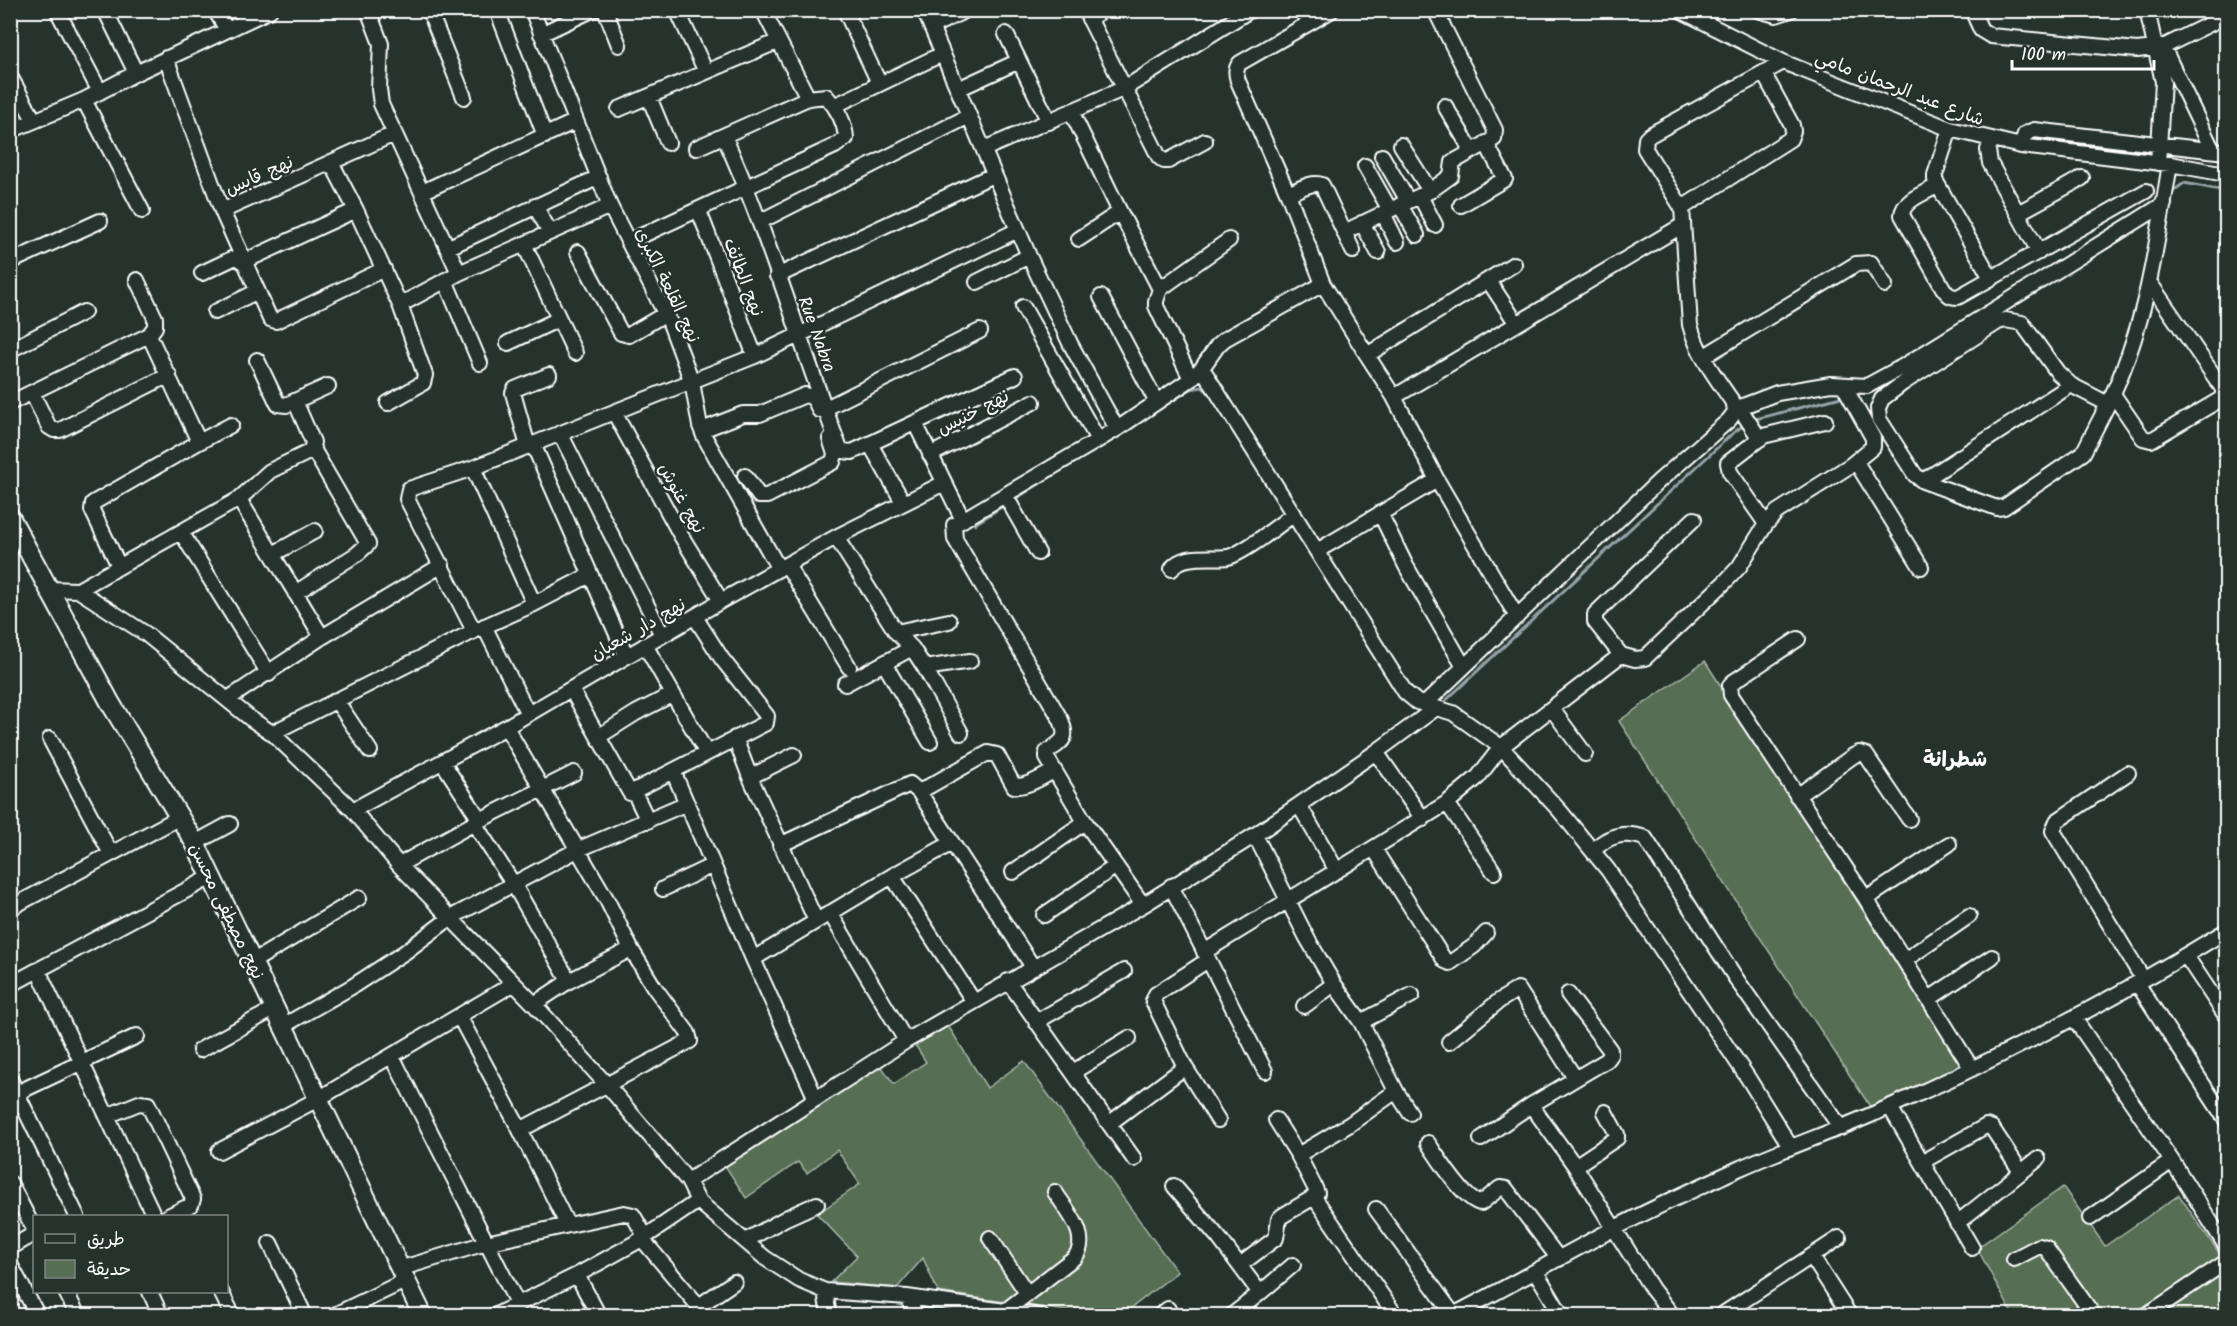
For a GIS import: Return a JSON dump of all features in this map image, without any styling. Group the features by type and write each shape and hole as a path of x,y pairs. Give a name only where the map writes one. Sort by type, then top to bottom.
{"main road":[{"name":"نهج مصطفى محسن","path":"10,517 111,704 195,843 423,1316"}],"street":[{"path":"57,10 100,92"},
{"path":"105,10 136,73"},
{"path":"215,10 227,30"},
{"path":"10,131 84,100 166,58 270,10"},
{"path":"368,10 381,44 379,97 459,273"},
{"path":"429,10 464,97"},
{"path":"497,10 545,136"},
{"name":"نهج القلعة الكبرى","path":"532,10 610,206 665,314 692,382 702,430 783,567 849,667"},
{"path":"541,34 592,10"},
{"path":"605,10 619,45"},
{"path":"677,10 706,72"},
{"path":"762,10 808,98"},
{"path":"845,10 879,83"},
{"path":"924,10 1029,256 1070,343 1117,429"},
{"path":"931,27 966,10"},
{"path":"1103,10 1087,15 1161,159 1168,161 1204,141"},
{"path":"984,149 1125,88 1250,10"},
{"path":"1344,232 1405,203 1451,176 1453,162 1494,138 1495,130 1435,10"},
{"name":"شارع عبد الرحمان مامي","path":"1680,10 1783,62 1950,129 2021,146 2226,174"},
{"path":"1758,10 1765,14 1776,15 1791,10"},
{"path":"1972,10 1981,30 1991,36 2137,50 2160,48 2225,17"},
{"path":"2147,10 2160,48 2212,149"},
{"path":"1331,11 1240,63 1236,67 1238,81 1288,194 1323,284 1394,397 1437,480 1517,617"},
{"path":"1006,34 1049,122"},
{"path":"619,109 779,41"},
{"path":"2150,283 2223,389 2221,399 2151,440 2143,438 2110,399 2071,385 2058,373 2022,323 2005,320 1903,383 1882,399 1878,408 1879,419 1909,467 1923,481 1996,508 2004,507 2084,453 2110,399 2134,344 2150,283 2163,204 2164,164 2159,143 2163,82 2160,48"},
{"path":"834,106 942,54"},
{"name":"نهج قابس","path":"166,58 222,211 394,134"},
{"path":"958,89 1019,61"},
{"path":"1760,439 1703,357 1694,339 1690,325 1682,208 1645,149 1646,139 1650,135 1783,62"},
{"path":"1682,208 1790,139 1792,125 1764,74"},
{"path":"10,76 34,120"},
{"path":"628,242 748,188 846,138 845,130 834,106 825,96 808,98 696,148"},
{"path":"649,98 668,143"},
{"path":"84,100 142,211"},
{"path":"1445,106 1472,151"},
{"path":"1071,111 1160,289 1156,306 1191,379"},
{"path":"761,221 969,116"},
{"path":"422,192 576,122"},
{"path":"1950,129 1935,175 1937,186 1991,278"},
{"path":"2021,146 2025,134 2034,130 2226,152"},
{"name":"Rue Nabra","path":"724,136 761,221 777,276 840,449 852,452 1015,376"},
{"path":"1990,140 1988,150 1990,163 2039,252"},
{"path":"1461,205 1505,179 1486,143"},
{"path":"1397,242 1405,203 1401,146"},
{"path":"1382,156 1417,234"},
{"path":"331,162 400,305 425,375 425,381 418,387 388,403"},
{"path":"1365,166 1405,203 1435,225"},
{"path":"777,276 993,175"},
{"path":"447,248 598,177"},
{"path":"2018,213 2082,178"},
{"path":"1288,194 1311,185 1322,185 1353,251"},
{"path":"1937,186 1907,203 1902,208 1902,216 1943,288 1948,295 1958,297 2146,191"},
{"path":"688,1181 906,1041 1143,905 1255,835 1376,753 1431,706 1464,667 1659,481 1729,420 1737,408 1777,393 1832,384 1868,386 2163,204"},
{"path":"536,206 550,232"},
{"path":"400,305 459,273 610,206"},
{"path":"201,273 242,259 356,210"},
{"path":"222,211 267,317 276,321 384,269"},
{"name":"نهج الطائف","path":"699,211 755,356"},
{"path":"1079,239 1120,212"},
{"path":"10,262 100,221"},
{"path":"1362,223 1378,252"},
{"path":"1394,397 1683,225"},
{"path":"528,714 442,565 408,499 409,489 473,468 755,356 1018,230"},
{"path":"1160,289 1229,240"},
{"path":"524,244 575,353"},
{"path":"578,252 621,333 629,335 665,314"},
{"path":"977,282 1029,256"},
{"path":"1703,357 1856,264 1870,262 1885,285"},
{"path":"1367,355 1514,264"},
{"path":"10,403 149,335 155,327 155,318 136,280"},
{"path":"445,280 480,363"},
{"path":"1488,280 1517,324"},
{"path":"1143,905 1085,822 1047,758 1047,752 1061,742 1066,731 1042,685 955,539 954,525 1117,429 1191,379 1202,368 1212,352 1226,339 1323,284"},
{"path":"215,312 256,292"},
{"path":"1101,297 1156,401"},
{"path":"1023,308 1098,440"},
{"path":"10,350 84,312"},
{"path":"508,344 559,319"},
{"path":"824,409 980,331"},
{"path":"149,335 199,442"},
{"path":"257,360 278,404 283,406 328,386"},
{"path":"1202,368 1405,692 1411,699 1453,713 1501,747 1560,811 1593,851 1660,947 1790,1146"},
{"path":"32,393 49,427 60,430 169,375"},
{"path":"549,375 515,389 513,393 530,445 626,656"},
{"path":"1923,481 2071,385"},
{"path":"1694,519 1595,614 1595,622 1621,655 1635,659 1645,658 1739,567 1766,524 1777,512 1856,462 1873,447 1873,438 1844,386"},
{"path":"702,430 743,414 760,414 805,395 815,399 835,454 833,462 762,497 745,476"},
{"path":"295,401 313,442 313,448 368,544 357,555 295,593"},
{"name":"نهج خنيس","path":"930,455 1033,402"},
{"name":"نهج غنوش","path":"614,412 680,534 721,601"},
{"path":"1766,524 1728,468 1728,463 1760,439 1772,433 1826,421"},
{"path":"915,423 963,520"},
{"path":"119,566 92,510 93,503 231,425"},
{"path":"560,432 662,635"},
{"path":"870,444 903,502"},
{"path":"78,590 239,499 270,471 313,448"},
{"path":"1856,462 1921,567"},
{"path":"473,468 534,604"},
{"path":"1317,551 1437,480"},
{"name":"نهج دار شعبان","path":"353,810 443,763 721,601 836,537 944,483"},
{"path":"1005,495 1038,553"},
{"path":"239,499 322,637"},
{"path":"1380,513 1406,566 1464,667"},
{"path":"1172,569 1174,564 1186,559 1231,556 1294,514"},
{"path":"273,554 315,531"},
{"path":"181,532 269,674"},
{"path":"836,537 896,632 912,648 925,668 961,734"},
{"path":"228,699 322,637 442,565"},
{"path":"272,733 590,575"},
{"path":"48,589 78,590 146,634 251,719 272,733 353,810 399,865 534,1004 607,1085 688,1181 698,1201 781,1269 825,1291 907,1297 1041,1316"},
{"path":"571,689 630,793 766,723 767,716 722,659 695,617"},
{"path":"896,632 949,621"},
{"path":"1798,639 1733,682 1730,689 1737,705 1866,899 1972,1070"},
{"path":"645,645 706,752"},
{"path":"845,684 912,648"},
{"path":"1218,1120 1185,1067 1153,998 1206,956 1288,900 1447,803 1478,777 1501,747 1621,655"},
{"path":"925,668 970,661"},
{"path":"884,663 930,742"},
{"path":"598,737 636,713 673,694"},
{"path":"336,700 370,751"},
{"path":"1552,709 1585,754"},
{"path":"506,727 607,900 631,949 654,987 688,1033 690,1041 520,1130"},
{"path":"735,738 780,845 816,921"},
{"path":"50,739 111,854"},
{"path":"919,792 988,753 997,754 1014,786 1023,786 1054,771"},
{"path":"1376,753 1423,819"},
{"path":"1797,796 1853,756 1863,753 1909,819"},
{"path":"750,777 794,754"},
{"path":"443,763 569,981"},
{"path":"673,771 816,1099"},
{"path":"399,865 574,773"},
{"path":"2128,773 2056,820 2053,831 2140,981 2226,1120"},
{"path":"780,845 908,784 919,792 1033,967"},
{"path":"634,792 648,820"},
{"path":"283,1026 362,980 450,918 578,850 687,803"},
{"path":"1447,803 1494,872"},
{"path":"1299,805 1337,871"},
{"path":"10,908 180,817"},
{"path":"1013,872 1085,822"},
{"path":"195,843 230,824"},
{"path":"1593,851 1602,841 1612,836 1626,834 1645,838 1739,983 1841,1128"},
{"path":"1255,835 1334,984 1360,1022 1410,1113"},
{"path":"753,958 952,843"},
{"path":"1866,899 1949,844"},
{"path":"1374,849 1445,961 1450,963 1474,946 1486,933"},
{"path":"663,889 713,865"},
{"path":"1044,915 1116,866"},
{"path":"892,876 974,1002"},
{"path":"10,985 211,877"},
{"path":"1171,886 1265,1071"},
{"path":"252,962 358,898"},
{"path":"830,913 906,1041"},
{"path":"1905,960 1969,916"},
{"path":"1376,1209 1452,1315 1615,1228 1790,1146 1841,1128 1972,1070 2074,1018 2186,956 2226,931"},
{"path":"534,1004 569,981 631,949"},
{"path":"2186,956 2226,1016"},
{"path":"1929,999 1992,957"},
{"path":"38,969 154,1215"},
{"path":"1036,1022 1124,971"},
{"path":"1008,981 1134,1159"},
{"path":"219,1151 318,1099 513,984"},
{"path":"1304,1006 1334,984"},
{"path":"1449,1042 1499,1001 1518,989 1575,1078"},
{"path":"1481,1139 1610,1056 1610,1050 1568,994"},
{"path":"1360,1022 1412,995"},
{"path":"200,1050 274,1009"},
{"path":"459,1016 567,1224"},
{"path":"2074,1018 2172,1161 2226,1246"},
{"path":"17,1093 137,1036"},
{"path":"1073,1072 1129,1038"},
{"path":"392,1056 517,1303"},
{"path":"1110,1123 1185,1067"},
{"path":"10,1079 77,1215"},
{"path":"1298,1155 1350,1124 1396,1091"},
{"path":"107,1116 139,1102 148,1104 193,1199 191,1204 170,1215"},
{"path":"1531,1105 1575,1166 1652,1288 1673,1316"},
{"path":"1890,1107 1972,1248"},
{"path":"1575,1166 1617,1138 1605,1112"},
{"path":"1240,1266 1276,1238 1279,1219 1282,1216 1314,1197 1317,1190 1276,1120"},
{"path":"1922,1162 1986,1126 2021,1172"},
{"path":"1428,1143 1473,1201 1480,1203 1500,1188 1506,1189 1559,1259"},
{"path":"1957,1223 2038,1159"},
{"path":"2090,1218 2172,1161"},
{"path":"10,1183 33,1227"},
{"path":"1174,1186 1260,1293"},
{"path":"1005,1311 1080,1251 1082,1244 1078,1230 1055,1192"},
{"path":"1314,1197 1396,1316"},
{"path":"495,1316 577,1275 643,1238 698,1201"},
{"path":"746,1241 786,1218 817,1204"},
{"path":"332,1316 402,1275 486,1243 628,1212 633,1215 643,1238 703,1311 734,1282"},
{"path":"10,1248 33,1235"},
{"path":"990,1238 1027,1293"},
{"path":"1726,1314 1839,1238"},
{"path":"270,1243 305,1316"},
{"path":"2014,1259 2039,1246 2046,1248 2094,1316"},
{"path":"1812,1257 1850,1316"},
{"path":"2145,1316 2226,1262"},
{"path":"10,1264 38,1316"},
{"path":"1231,1316 1293,1265"},
{"path":"1536,1272 1562,1316"},
{"path":"577,1275 599,1316"},
{"path":"825,1291 830,1316"},
{"path":"66,1293 78,1316"},
{"path":"150,1293 161,1316"},
{"path":"222,1293 233,1316"},
{"path":"907,1297 916,1316"}],"green space":[{"path":"1705,661 1964,1070 1873,1111 1619,721"},
{"path":"947,1024 987,1088 1024,1061 1177,1272 1121,1316 1093,1315 938,1292 923,1258 897,1288 831,1282 857,1256 817,1214 860,1184 837,1150 807,1173 798,1162 746,1198 724,1164 879,1063 894,1084 926,1062 914,1043"},
{"path":"2063,1187 2105,1246 2179,1195 2226,1263 2226,1315 2013,1315 1977,1248"}],"waterway":[{"path":"2171,193 2184,183 2226,191"},
{"path":"1147,417 1191,389 1202,387 1211,394"},
{"path":"1752,420 1845,396"},
{"path":"1441,705 1744,425"},
{"path":"1012,501 1077,460"},
{"path":"975,524 1006,504"}],"district":[{"name":"شطرانة","path":"1955,759"}]}
